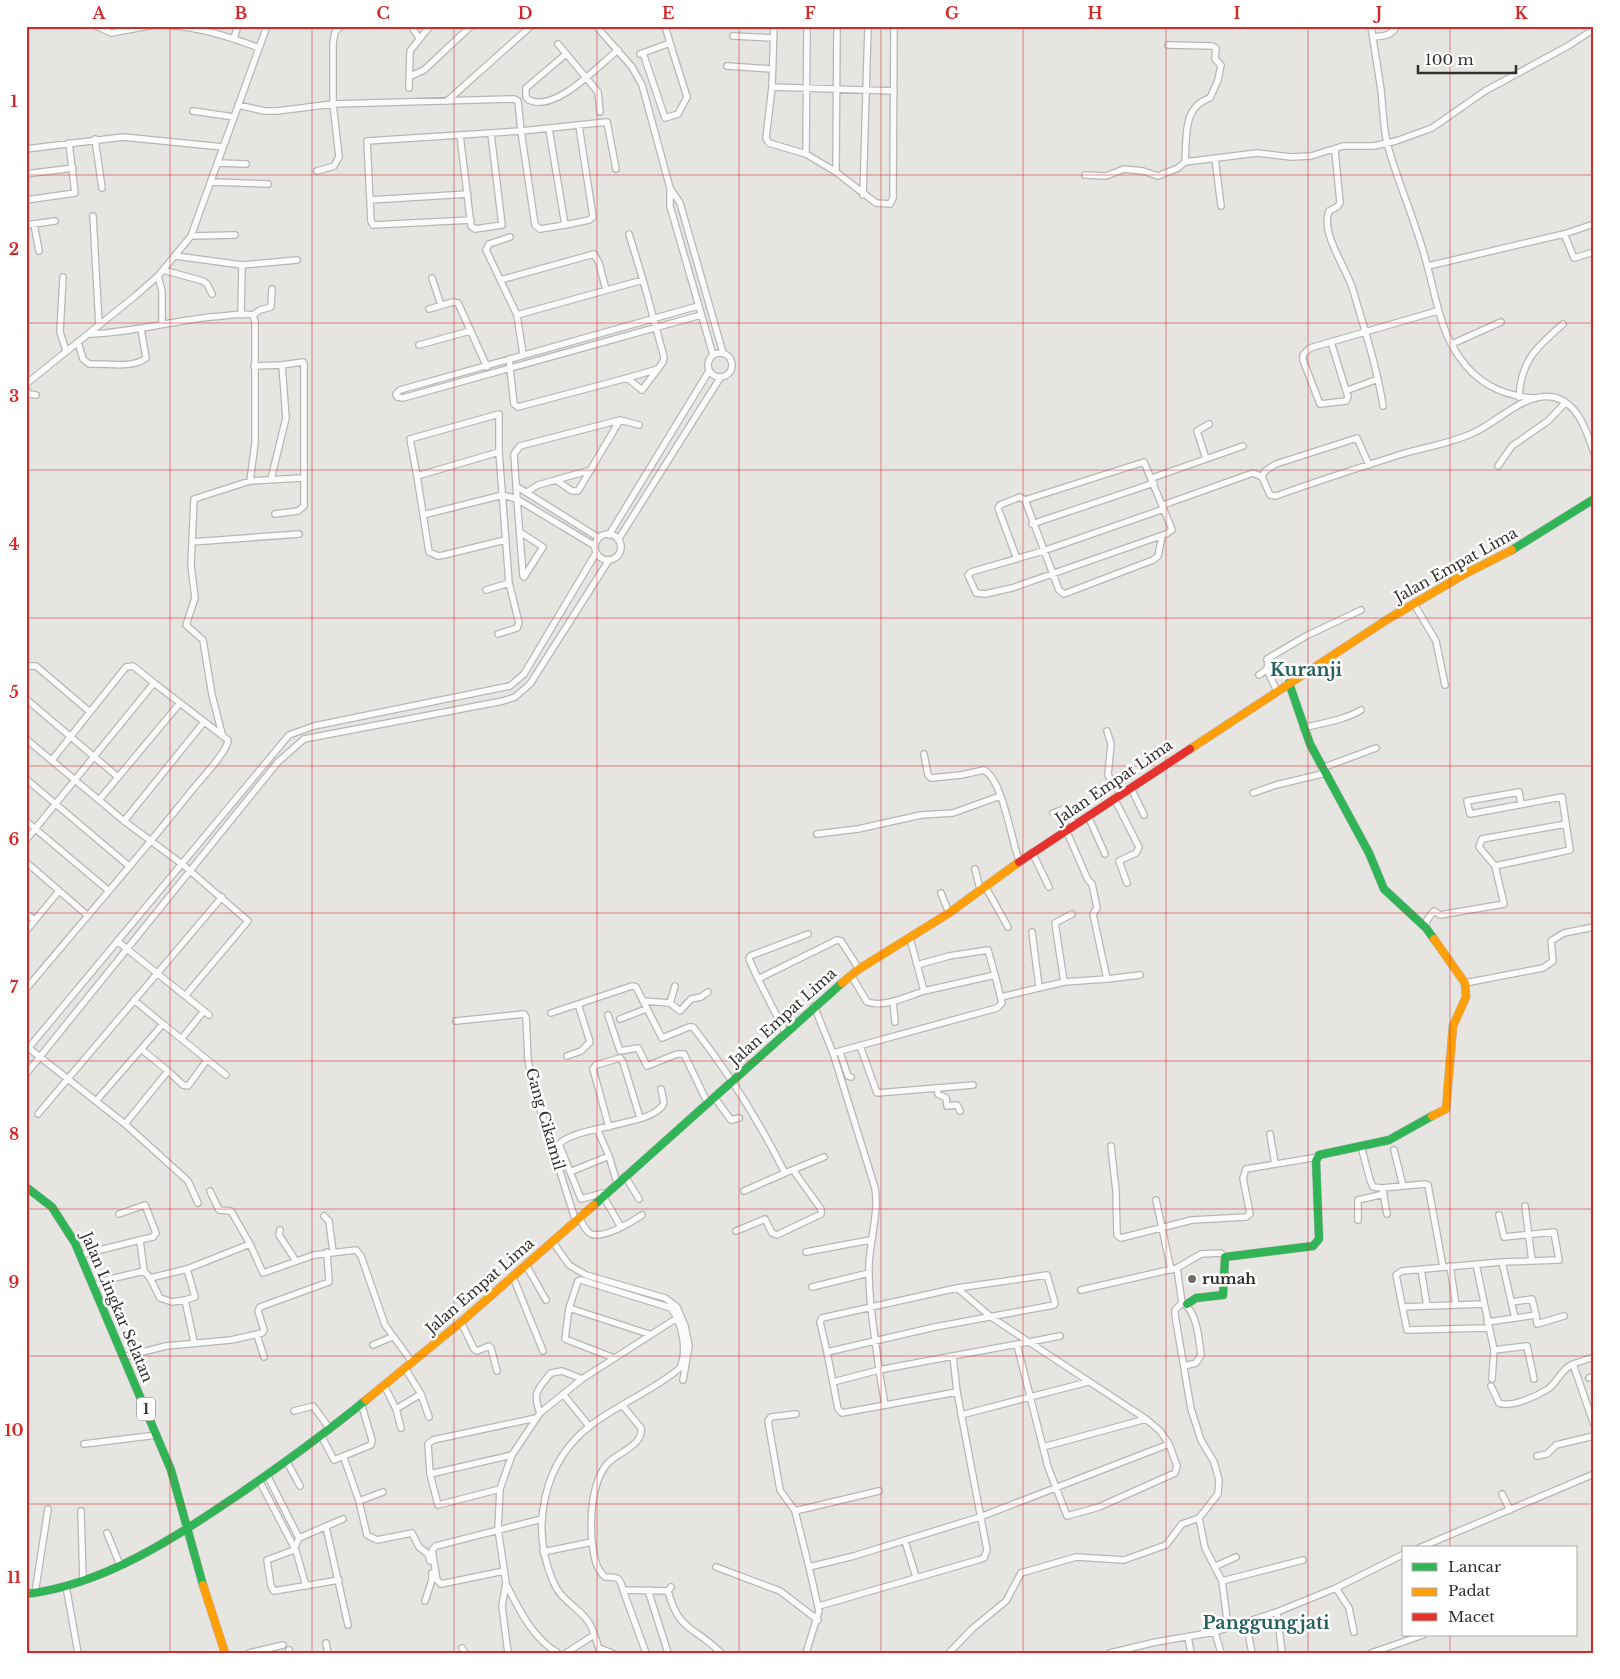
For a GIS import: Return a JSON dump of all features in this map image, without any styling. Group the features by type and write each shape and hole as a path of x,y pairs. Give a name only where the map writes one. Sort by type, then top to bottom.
{"main road":[{"name":"Jalan Empat Lima","path":"26,1594 66,1586 120,1565 188,1528 287,1462 322,1437 513,1277 708,1104 814,1006 859,969 949,913 1019,860 1118,798 1289,683 1414,604 1519,546 1594,499"},
{"path":"1184,1304 1196,1298 1223,1295 1225,1257 1302,1249 1317,1243 1319,1239 1316,1161 1318,1157 1399,1136 1446,1109 1453,1026 1466,997 1465,983 1426,928 1384,889 1369,853 1322,768 1303,728 1289,683"},
{"name":"Jalan Lingkar Selatan","path":"26,1187 58,1215 72,1236 157,1435 176,1485 211,1615 225,1653"}],"street":[{"path":"96,26 111,33 149,26"},
{"path":"173,26 193,28 234,38 259,48"},
{"path":"234,38 238,26"},
{"path":"26,384 158,276 191,236 267,26"},
{"path":"317,172 334,166 339,157 333,104 334,37 341,26"},
{"path":"415,26 413,29 419,38"},
{"path":"409,88 410,51 430,26"},
{"path":"410,76 424,70 471,26"},
{"path":"446,102 531,26"},
{"path":"596,26 632,67 642,85 670,188 670,206 713,355"},
{"path":"665,26 687,99 680,113 666,119 642,53 670,43"},
{"path":"774,26 772,87 766,138 770,143 806,154 836,172 863,195 876,203 885,205 890,204 893,198 894,26"},
{"path":"806,154 807,26"},
{"path":"836,172 837,26"},
{"path":"863,195 868,26"},
{"path":"1371,26 1381,91 1381,112 1387,143 1428,266 1438,311 1459,358 1482,380 1503,393 1519,397 1554,398 1566,403 1581,421 1594,453"},
{"path":"1372,37 1393,33 1397,26"},
{"path":"1085,175 1106,176 1124,169 1143,171 1158,176 1178,168 1185,162 1257,153 1291,157 1311,156 1343,146 1374,146 1387,143 1432,128 1485,91 1568,46 1594,29"},
{"path":"733,36 773,38"},
{"path":"558,44 598,92 600,112"},
{"path":"1168,45 1212,46 1216,48 1215,59 1221,65 1218,80 1210,98 1196,104 1189,118 1185,162"},
{"path":"566,54 526,88 526,97 529,100 538,102 560,98 618,50"},
{"path":"727,66 772,69"},
{"path":"772,87 894,91"},
{"path":"238,104 251,108 277,110 333,104 517,100 534,225 540,229 589,220 592,217 579,126"},
{"path":"193,111 234,117"},
{"path":"471,220 373,225 367,141 491,134 607,122 616,169"},
{"path":"550,129 565,225"},
{"path":"460,135 471,226 475,229 502,224 491,134"},
{"path":"26,149 95,139 134,137 223,147"},
{"path":"95,139 102,188"},
{"path":"26,200 75,192 69,143"},
{"path":"1335,150 1340,203 1329,211 1328,222 1334,245 1352,288 1378,379 1383,406"},
{"path":"1215,158 1221,206"},
{"path":"219,163 246,164"},
{"path":"26,174 73,168"},
{"path":"212,182 268,184"},
{"path":"670,188 680,203 724,353 730,357 733,366 728,375 720,378 713,376 709,371"},
{"path":"370,200 468,194"},
{"path":"93,216 99,325"},
{"path":"26,225 55,221"},
{"path":"34,224 39,252"},
{"path":"1428,266 1564,234 1594,224"},
{"path":"627,378 642,390 658,370 664,357 629,234"},
{"path":"1564,234 1574,258 1594,252"},
{"path":"191,236 235,235"},
{"path":"510,238 486,246 517,315 523,354"},
{"path":"500,280 594,254 599,263 606,290"},
{"path":"176,256 242,265 297,260"},
{"path":"240,315 242,265"},
{"path":"163,270 203,281 208,284 212,294"},
{"path":"158,276 162,291 162,323"},
{"path":"63,277 60,332 66,351"},
{"path":"432,278 441,304"},
{"path":"517,315 643,280"},
{"path":"89,334 117,333 162,323 253,315 260,310 271,307 272,289"},
{"path":"429,308 456,301 489,374"},
{"path":"698,306 523,354 400,390 396,394 398,397 403,398 657,329 701,315"},
{"path":"1331,342 1348,390 1348,398 1346,401 1320,404 1308,376 1303,355 1310,348 1438,311"},
{"path":"250,481 255,443 255,322 253,315"},
{"path":"1452,344 1501,322"},
{"path":"1519,397 1520,378 1531,355 1563,324"},
{"path":"78,342 83,359 89,364 99,363 108,366 138,362 146,358 141,328"},
{"path":"419,345 470,331"},
{"path":"516,486 599,538 609,535 709,371 709,360 713,355 724,353"},
{"path":"510,359 514,404 518,407 658,370"},
{"path":"254,366 303,362 304,364 302,509 275,514"},
{"path":"271,479 286,418 282,365"},
{"path":"26,1074 278,762 295,744 304,739 357,728 503,701 515,697 530,684 609,560 618,555 620,550 618,540 720,378"},
{"path":"1348,390 1378,379"},
{"path":"26,389 29,394 36,396"},
{"path":"1024,500 1142,462 1145,463 1153,480 1163,507 1172,530 1162,536 1012,588 985,594 976,592 968,575 971,572 1043,551 1163,507 1249,474 1257,473 1262,477 1270,495 1276,496 1400,455 1437,447 1475,433 1518,405 1536,398"},
{"path":"1498,466 1512,446 1548,421 1566,403"},
{"path":"498,634 517,628 519,623 509,583 499,414 410,439 427,548 433,555 444,555 505,540"},
{"path":"556,480 572,491 578,491 620,420"},
{"path":"520,532 543,547 524,576 523,576 514,454 520,446 620,420 639,425"},
{"path":"1206,459 1197,431 1209,424"},
{"path":"1262,477 1269,468 1276,464 1357,438 1360,440 1368,465"},
{"path":"1032,524 1243,446"},
{"path":"417,476 500,452"},
{"path":"527,492 538,485 592,470"},
{"path":"222,734 212,695 203,640 186,625 195,598 191,565 194,500 250,481 302,478"},
{"path":"423,515 503,495 517,499 595,546"},
{"path":"1017,559 998,508 1000,505 1020,497 1024,500 1060,592 1067,594 1153,560 1158,556 1162,536"},
{"path":"533,509 538,501"},
{"path":"578,537 582,529"},
{"path":"192,542 299,534"},
{"path":"609,535 618,540"},
{"path":"198,1202 188,1181 136,1133 27,1049 289,735 301,729 510,686 517,682 524,674 596,554 595,546 599,538"},
{"path":"596,554 602,559 609,560"},
{"path":"486,590 509,583"},
{"path":"1414,604 1436,641 1445,685"},
{"path":"1260,675 1268,666 1267,659 1361,610"},
{"path":"26,666 36,666 90,712"},
{"path":"26,989 151,842 226,746 228,740 133,666 126,667 52,760"},
{"path":"1266,670 1277,691"},
{"path":"26,840 154,683"},
{"path":"26,699 118,777"},
{"path":"99,800 180,703"},
{"path":"1303,728 1324,721 1346,718 1361,710"},
{"path":"355,718 357,728"},
{"path":"124,821 204,722"},
{"path":"1107,731 1111,744 1108,775 1139,847 1136,853 1119,862 1127,883"},
{"path":"26,739 124,821 182,864 248,921 185,996"},
{"path":"1253,793 1276,785 1322,774 1322,768 1376,748"},
{"path":"924,754 928,775 931,778 961,775 984,770 990,773 1000,796 1019,860"},
{"path":"26,779 129,866"},
{"path":"1131,788 1144,815"},
{"path":"1495,866 1570,850 1562,796 1470,814 1468,801 1519,792 1521,804"},
{"path":"817,834 858,829 921,816 953,813 1000,796"},
{"path":"237,797 246,804"},
{"path":"1053,813 1064,808 1075,825"},
{"path":"1088,816 1105,854"},
{"path":"26,822 109,891"},
{"path":"1426,928 1427,920 1434,911 1440,915 1504,904 1495,866 1479,847 1482,839 1566,824"},
{"path":"1066,830 1093,887 1097,908 1093,914 1107,979"},
{"path":"1032,852 1049,887"},
{"path":"26,862 87,915"},
{"path":"975,869 982,888 1008,927"},
{"path":"26,931 59,891"},
{"path":"940,893 949,913"},
{"path":"38,1114 222,897"},
{"path":"1064,982 1055,923 1072,914"},
{"path":"27,916 35,920"},
{"path":"1465,983 1543,968 1553,961 1551,941 1564,934 1594,927"},
{"path":"1032,932 1039,987"},
{"path":"785,1032 749,959 750,956 808,934"},
{"path":"910,938 924,991"},
{"path":"758,979 838,940 841,941 859,969"},
{"path":"117,941 207,1013 182,1038"},
{"path":"833,1054 900,1033 997,1008 1002,1003 988,950 948,956 917,965"},
{"path":"851,975 867,1002 873,1004 893,1001 924,991 995,975"},
{"path":"1001,997 1064,982 1140,975"},
{"path":"550,1013 632,986 638,989 646,1009 662,1038 693,1027 733,1080 767,1137 785,1173"},
{"path":"670,1003 675,986"},
{"path":"643,1001 670,1003 680,1010 694,997 701,997 708,992"},
{"path":"134,1000 226,1074"},
{"path":"893,1001 895,1022"},
{"path":"567,1056 581,1051 590,1042 578,1004"},
{"path":"814,1006 833,1054 875,1188 877,1200 870,1240 869,1273 875,1339 885,1405"},
{"path":"620,1019 646,1009"},
{"name":"Gang Cikamil","path":"456,1021 524,1014 528,1060 535,1093 578,1220"},
{"path":"608,1015 620,1051 638,1048 647,1066 677,1054 684,1054 708,1104"},
{"path":"96,1101 163,1024"},
{"path":"860,1046 877,1093 973,1086"},
{"path":"141,1049 183,1085 188,1086 207,1060"},
{"path":"840,1052 848,1076 851,1077"},
{"path":"609,1127 593,1069 596,1065 620,1058 623,1062 640,1118"},
{"path":"127,1125 168,1071"},
{"path":"937,1088 938,1094 946,1098 947,1106 957,1105 960,1111"},
{"path":"621,1226 605,1194 581,1199 558,1144 597,1128 609,1127 640,1118 663,1106 661,1090"},
{"path":"714,1098 731,1120 739,1118"},
{"path":"597,1128 609,1156 617,1183"},
{"path":"1270,1134 1275,1164"},
{"path":"1111,1146 1116,1191 1117,1235 1126,1238 1192,1220 1246,1217 1250,1214 1243,1173 1248,1168 1318,1157"},
{"path":"1361,1146 1371,1184 1383,1191 1387,1214"},
{"path":"1394,1150 1403,1186"},
{"path":"570,1172 609,1156"},
{"path":"744,1191 824,1157"},
{"path":"736,1231 766,1219 772,1232 777,1235 820,1214 821,1209 793,1170"},
{"path":"625,1176 639,1199"},
{"path":"1358,1220 1358,1200 1403,1186 1425,1184 1428,1186 1456,1305"},
{"path":"210,1191 219,1210 231,1211 236,1217 263,1273 296,1261 330,1252 356,1250 359,1252 382,1317 392,1337 412,1362"},
{"path":"1156,1200 1161,1229 1184,1304 1197,1330 1201,1355 1196,1362 1184,1366"},
{"path":"80,1255 153,1237 156,1233 145,1205 119,1214"},
{"path":"1525,1206 1532,1261"},
{"path":"578,1220 591,1234 610,1232 642,1215"},
{"path":"123,1357 194,1342 231,1340 257,1335 264,1330 258,1311 260,1307 329,1282 329,1221 324,1216"},
{"path":"1499,1216 1504,1237 1554,1232 1558,1260 1502,1262 1402,1271 1396,1275 1405,1328 1409,1331 1488,1325 1536,1314"},
{"path":"280,1230 279,1236 296,1261"},
{"path":"140,1240 144,1271 150,1278 160,1298 172,1302 195,1297 187,1269"},
{"path":"806,1252 870,1240"},
{"path":"553,1242 570,1265 586,1275 665,1298 677,1307 685,1326 689,1346 683,1380"},
{"path":"150,1278 187,1269 250,1244"},
{"path":"1081,1290 1174,1269 1201,1254 1221,1253 1225,1257"},
{"path":"1502,1262 1514,1318"},
{"path":"1476,1264 1494,1350 1492,1378"},
{"path":"526,1265 546,1300"},
{"path":"1421,1269 1427,1306"},
{"path":"93,1287 106,1280 144,1271"},
{"path":"812,1287 869,1273"},
{"path":"827,1352 875,1339 1054,1306 1055,1303 1047,1275 957,1288 820,1319 838,1409 842,1413 957,1392"},
{"path":"513,1277 526,1306 542,1351"},
{"path":"612,1653 599,1651 588,1621 559,1593 543,1552 542,1519 548,1483 564,1455 589,1426 680,1368 684,1355 682,1334 677,1318 671,1308 581,1280 576,1286 565,1338 614,1358"},
{"path":"957,1288 991,1317 1146,1419 1160,1431 1169,1444 1177,1466 1175,1473 1099,1507 1067,1516 1055,1488 1043,1448 1017,1345"},
{"path":"1512,1302 1532,1299 1537,1324 1564,1316"},
{"path":"186,1300 194,1342"},
{"path":"949,1653 972,1629 1006,1601 1021,1573 1076,1557 1124,1560 1166,1545 1182,1524 1199,1518 1218,1494 1219,1480 1214,1462 1198,1433 1188,1397 1175,1315 1175,1310 1184,1304"},
{"path":"1402,1307 1483,1304"},
{"path":"570,1308 649,1334"},
{"path":"546,1653 544,1645 515,1602 506,1583 498,1529 500,1489 512,1455 538,1416 563,1394 649,1334 677,1318"},
{"path":"460,1322 474,1349 477,1350 489,1346 491,1348 497,1371"},
{"path":"257,1335 264,1357"},
{"path":"833,1382 880,1370 1060,1336"},
{"path":"373,1346 392,1337"},
{"path":"1494,1350 1526,1346 1534,1379"},
{"path":"819,1606 984,1558 987,1550 961,1415 953,1356"},
{"path":"1491,1386 1499,1403 1510,1403 1548,1389 1564,1368 1594,1358"},
{"path":"1573,1364 1594,1425"},
{"path":"406,1368 421,1394 429,1417"},
{"path":"538,1416 536,1393 551,1373 562,1371 582,1379"},
{"path":"961,1415 1088,1382"},
{"path":"384,1385 396,1409 401,1428"},
{"path":"396,1409 421,1394"},
{"path":"563,1394 589,1426"},
{"path":"322,1437 334,1460 344,1458 372,1444 361,1403"},
{"path":"622,1405 641,1428 642,1432 637,1440 611,1460 602,1472 592,1507 592,1542 597,1566 602,1575 619,1578 646,1653"},
{"path":"294,1411 313,1406 330,1429"},
{"path":"796,1414 771,1417 768,1421 780,1490 795,1511 819,1606 818,1620 806,1653"},
{"path":"500,1489 438,1505 430,1474 427,1447 434,1440 538,1416"},
{"path":"1043,1448 1146,1419"},
{"path":"84,1444 157,1435"},
{"path":"1537,1456 1547,1454 1556,1445 1594,1436"},
{"path":"809,1567 905,1541 980,1517 1169,1444"},
{"path":"430,1474 512,1455"},
{"path":"344,1458 360,1501 367,1535 377,1540 412,1533 419,1548 428,1554 432,1580 425,1601"},
{"path":"287,1462 300,1486"},
{"path":"1423,1546 1594,1474"},
{"path":"267,1475 299,1538"},
{"path":"259,1480 294,1550 306,1586"},
{"path":"360,1501 383,1492"},
{"path":"795,1511 879,1492"},
{"path":"1502,1494 1510,1510"},
{"path":"36,1593 48,1509"},
{"path":"81,1511 83,1580"},
{"path":"1199,1518 1205,1548 1216,1566 1222,1581 1228,1627"},
{"path":"339,1580 277,1591 272,1589 267,1560 294,1550 299,1538 343,1519"},
{"path":"504,1571 441,1584 437,1580 432,1551 434,1546 542,1519"},
{"path":"326,1527 348,1625"},
{"path":"107,1533 120,1565"},
{"path":"905,1541 916,1577"},
{"path":"543,1552 592,1542"},
{"path":"1110,1653 1215,1632 1277,1612 1336,1588 1402,1555"},
{"path":"1216,1566 1236,1557"},
{"path":"1222,1581 1303,1560"},
{"path":"716,1567 780,1591 818,1620"},
{"path":"506,1583 502,1606 508,1653"},
{"path":"66,1586 78,1653"},
{"path":"1336,1588 1349,1608 1354,1632"},
{"path":"623,1590 670,1589 672,1607 679,1620 721,1653"},
{"path":"648,1590 668,1653"},
{"path":"502,1606 515,1602"},
{"path":"1277,1612 1282,1653"},
{"path":"1246,1622 1252,1653"},
{"path":"1215,1632 1221,1653"},
{"path":"566,1653 594,1635"},
{"path":"1371,1653 1420,1636"},
{"path":"1188,1637 1191,1653"},
{"path":"326,1643 328,1653"},
{"path":"250,1653 283,1645"},
{"path":"544,1645 558,1653"}],"traffic: fast":[{"path":"1512,550 1594,499"},
{"path":"1289,683 1310,744 1369,853 1384,889 1426,928 1434,939"},
{"path":"594,1205 842,983"},
{"path":"1187,1304 1196,1298 1223,1295 1225,1257 1313,1246 1319,1239 1316,1161 1319,1155 1389,1140 1432,1116"},
{"path":"26,1187 52,1207 75,1243 171,1470 203,1585"},
{"path":"26,1594 55,1589 83,1581 110,1570 163,1543 271,1472 366,1400"}],"traffic: slow":[{"path":"1190,749 1388,619 1463,575 1512,550"},
{"path":"842,983 859,969 949,913 1019,862"},
{"path":"1432,1116 1446,1109 1453,1026 1466,997 1465,983 1434,939"},
{"path":"366,1400 461,1322 594,1205"},
{"path":"203,1585 225,1653"}],"traffic: jam":[{"path":"1019,862 1190,749"}],"place":[{"name":"rumah","path":"1192,1279"}],"district":[{"name":"Kuranji","path":"1306,670"},
{"name":"Panggungjati","path":"1266,1623"}]}
